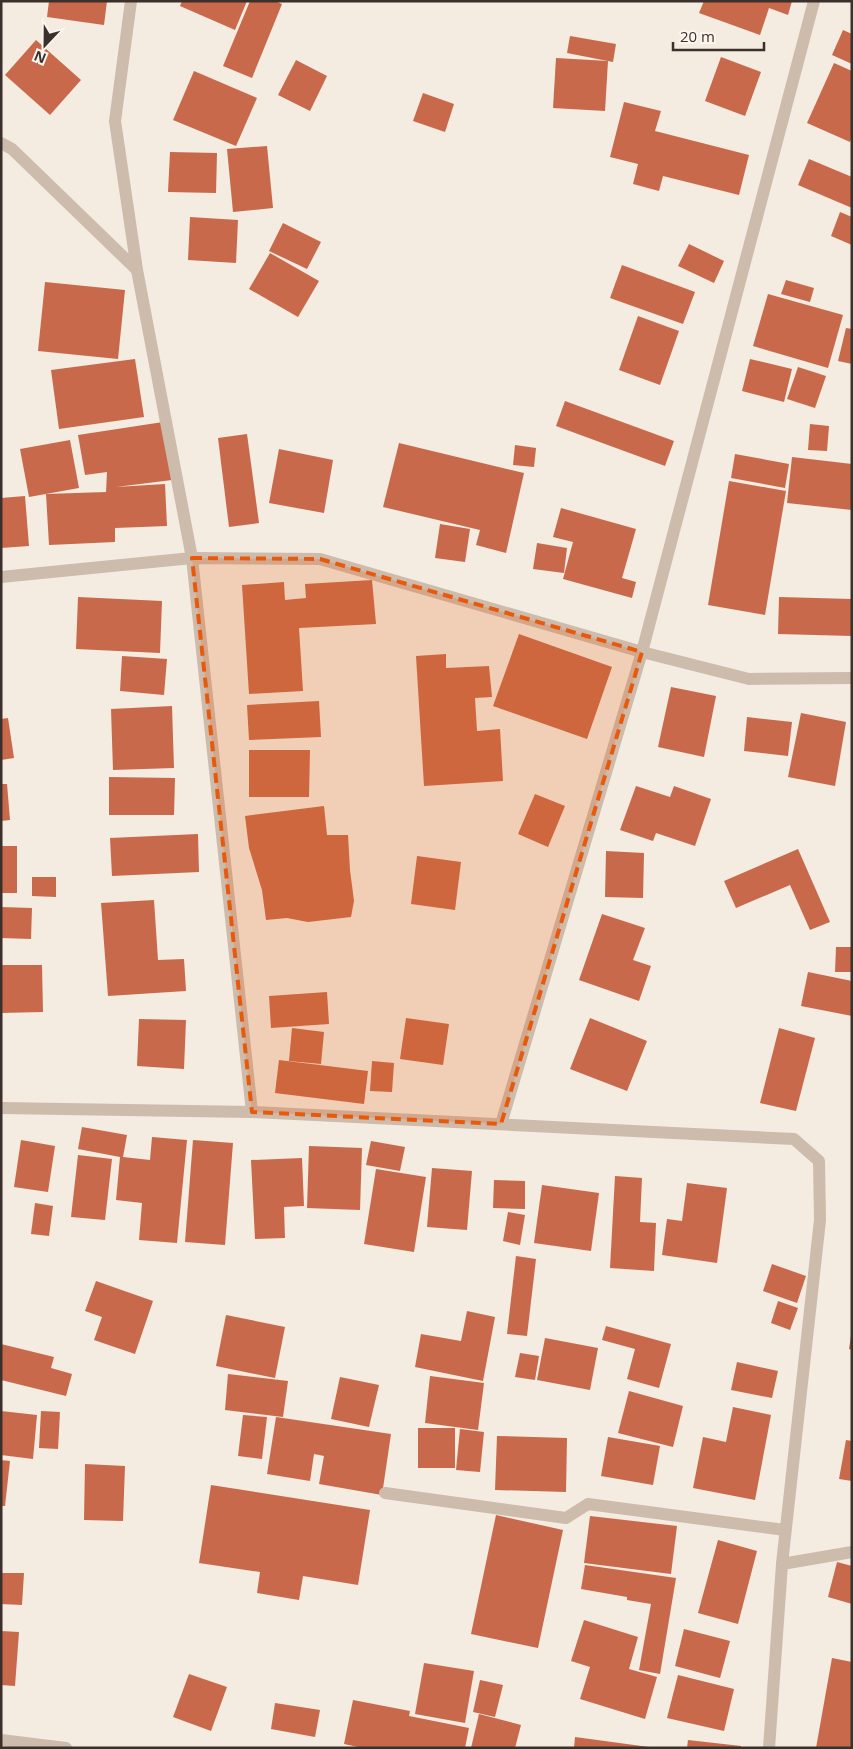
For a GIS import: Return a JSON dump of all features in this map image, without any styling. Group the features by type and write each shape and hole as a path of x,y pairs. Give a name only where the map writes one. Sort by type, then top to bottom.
{"street":[{"path":"131,1 115,122 137,270 192,558 252,1112"},
{"path":"501,1124 642,652 814,1"},
{"path":"1,143 12,149 137,270"},
{"path":"1,577 192,558 320,559 642,652 750,678 852,678"},
{"path":"1,1108 252,1112 794,1139 819,1161 820,1220 785,1530 769,1748"},
{"path":"385,1493 566,1518 588,1504 785,1530"},
{"path":"782,1564 852,1552"},
{"path":"1,1740 66,1748"}],"highlighted area":[{"path":"192,558 320,559 642,652 501,1124 252,1112"}],"building":[{"path":"49,1 107,1 104,25 47,17"},
{"path":"182,1 247,1 235,30 180,6"},
{"path":"250,1 275,1 282,4 252,78 223,66"},
{"path":"704,1 792,1 788,15 769,8 760,35 699,13"},
{"path":"843,30 852,34 852,64 832,55"},
{"path":"570,36 616,44 613,62 567,53"},
{"path":"36,40 81,80 50,115 5,75"},
{"path":"721,57 761,72 745,116 705,101"},
{"path":"556,58 608,61 605,111 553,108"},
{"path":"296,60 327,76 310,111 278,95"},
{"path":"834,63 852,71 852,137 850,142 807,123"},
{"path":"194,71 257,98 236,146 173,120"},
{"path":"423,93 454,104 445,132 413,121"},
{"path":"624,102 661,111 655,131 749,155 739,195 663,176 659,191 633,184 638,164 610,157"},
{"path":"267,146 273,208 233,212 227,149"},
{"path":"170,152 217,153 216,193 168,192"},
{"path":"809,159 852,177 852,208 798,185"},
{"path":"840,212 852,217 852,245 831,236"},
{"path":"190,217 238,220 236,263 188,260"},
{"path":"283,223 321,242 307,269 269,251"},
{"path":"689,244 724,261 714,283 678,266"},
{"path":"270,253 319,281 298,317 249,289"},
{"path":"622,265 695,292 683,324 610,298"},
{"path":"786,280 814,288 810,302 781,294"},
{"path":"45,282 125,290 118,359 38,351"},
{"path":"768,294 843,315 828,368 753,346"},
{"path":"638,316 679,331 660,385 619,370"},
{"path":"846,328 852,329 852,364 838,361"},
{"path":"135,359 144,417 59,429 51,370"},
{"path":"750,359 792,369 784,402 742,391"},
{"path":"798,367 826,376 815,408 787,399"},
{"path":"565,401 674,441 665,466 556,426"},
{"path":"163,422 172,480 116,487 165,484 167,526 115,528 115,542 49,545 46,494 106,492 107,472 85,475 78,435"},
{"path":"810,424 829,426 827,451 808,450"},
{"path":"247,434 259,523 229,527 218,438"},
{"path":"70,440 79,488 29,497 20,449"},
{"path":"399,443 524,473 506,553 476,545 480,530 383,507"},
{"path":"515,445 536,448 534,467 513,465"},
{"path":"279,449 333,460 324,513 269,503"},
{"path":"735,454 789,464 785,488 731,478"},
{"path":"792,457 852,464 852,510 787,503"},
{"path":"729,481 786,491 765,615 708,605"},
{"path":"25,496 29,546 1,548 1,498"},
{"path":"561,508 636,529 622,578 636,582 632,598 563,579 573,542 553,537"},
{"path":"440,524 470,529 465,562 435,558"},
{"path":"537,543 567,548 564,573 533,569"},
{"path":"372,580 376,624 299,628 303,691 249,694 242,585 284,582 285,600 306,598 305,584"},
{"path":"78,597 162,601 160,653 76,649"},
{"path":"779,597 852,599 852,636 778,634"},
{"path":"519,634 612,667 587,739 493,706"},
{"path":"446,654 446,668 489,666 492,697 475,698 477,731 500,729 503,781 424,786 416,656"},
{"path":"122,656 167,659 164,695 120,691"},
{"path":"671,687 716,696 704,757 658,747"},
{"path":"319,701 321,737 249,740 247,705"},
{"path":"172,706 174,768 113,770 111,709"},
{"path":"801,713 846,722 835,786 788,777"},
{"path":"747,717 792,722 788,756 744,751"},
{"path":"8,718 14,758 1,760 1,719"},
{"path":"249,750 310,750 309,797 249,797"},
{"path":"109,777 175,778 174,815 109,815"},
{"path":"1,784 7,784 10,820 1,821"},
{"path":"636,786 670,797 674,786 711,799 695,846 656,833 653,841 620,830"},
{"path":"535,794 565,806 548,847 518,834"},
{"path":"324,806 327,835 348,835 354,901 351,917 308,922 287,918 266,920 262,890 249,848 245,816"},
{"path":"198,834 199,872 112,876 110,838"},
{"path":"1,846 17,846 17,893 1,893"},
{"path":"798,849 830,922 810,930 790,885 736,908 724,881"},
{"path":"606,851 644,853 643,898 605,897"},
{"path":"417,856 461,862 455,910 411,904"},
{"path":"32,877 56,877 56,897 32,896"},
{"path":"154,900 158,960 184,959 186,991 108,996 101,903"},
{"path":"1,907 32,908 31,939 1,938"},
{"path":"602,914 645,928 633,960 651,966 639,1001 579,980"},
{"path":"836,947 852,947 852,972 835,972"},
{"path":"1,965 42,965 43,1012 1,1013"},
{"path":"808,972 852,981 852,1016 801,1006"},
{"path":"327,992 329,1024 271,1028 269,996"},
{"path":"406,1018 449,1024 443,1065 400,1059"},
{"path":"590,1018 647,1041 627,1091 570,1069"},
{"path":"139,1019 186,1020 184,1069 137,1066"},
{"path":"292,1028 324,1032 321,1064 289,1061"},
{"path":"779,1028 815,1038 796,1111 760,1103"},
{"path":"279,1060 368,1071 364,1104 275,1093"},
{"path":"372,1061 394,1063 392,1092 370,1091"},
{"path":"82,1127 127,1135 123,1157 150,1160 152,1137 187,1140 177,1243 139,1240 142,1203 116,1200 120,1157 78,1149"},
{"path":"21,1140 55,1146 48,1192 14,1187"},
{"path":"193,1140 233,1143 225,1245 185,1242"},
{"path":"371,1141 405,1147 400,1171 366,1165"},
{"path":"309,1146 362,1148 360,1210 307,1208"},
{"path":"78,1155 112,1159 105,1220 71,1217"},
{"path":"302,1158 304,1206 284,1207 285,1238 255,1239 251,1160"},
{"path":"432,1168 472,1171 467,1230 427,1227"},
{"path":"376,1169 426,1177 414,1252 364,1244"},
{"path":"615,1176 642,1178 640,1222 656,1223 654,1271 610,1268"},
{"path":"494,1180 525,1181 525,1209 493,1208"},
{"path":"687,1183 727,1188 717,1263 662,1255 667,1219 682,1221"},
{"path":"542,1185 599,1193 591,1251 534,1243"},
{"path":"35,1203 53,1206 49,1236 31,1234"},
{"path":"508,1212 525,1215 520,1245 503,1241"},
{"path":"516,1256 536,1259 527,1336 507,1334"},
{"path":"772,1264 806,1276 797,1303 763,1291"},
{"path":"96,1281 153,1301 135,1354 94,1340 102,1317 85,1311"},
{"path":"778,1301 798,1308 790,1330 771,1323"},
{"path":"467,1311 495,1317 483,1381 415,1367 421,1334 461,1341"},
{"path":"226,1315 285,1327 275,1378 216,1366"},
{"path":"606,1326 671,1344 659,1388 627,1379 635,1349 602,1340"},
{"path":"852,1336 852,1350 849,1349"},
{"path":"545,1338 598,1348 590,1390 537,1380"},
{"path":"1,1344 54,1357 51,1368 72,1374 66,1396 1,1380"},
{"path":"520,1353 539,1356 535,1380 515,1377"},
{"path":"737,1362 778,1371 772,1398 731,1390"},
{"path":"228,1374 288,1381 283,1417 225,1410"},
{"path":"430,1376 484,1383 478,1430 425,1423"},
{"path":"340,1377 379,1385 369,1427 331,1419"},
{"path":"629,1391 683,1406 673,1447 618,1433"},
{"path":"733,1407 771,1415 755,1500 693,1488 703,1437 726,1442"},
{"path":"1,1411 37,1415 33,1459 1,1455"},
{"path":"41,1411 60,1412 58,1449 39,1448"},
{"path":"243,1415 267,1417 262,1459 238,1456"},
{"path":"276,1417 391,1434 382,1495 319,1484 324,1456 314,1454 310,1481 267,1474"},
{"path":"418,1428 455,1428 455,1468 418,1468"},
{"path":"460,1429 484,1432 480,1472 456,1470"},
{"path":"497,1436 567,1438 566,1492 495,1490"},
{"path":"608,1437 660,1446 653,1485 601,1476"},
{"path":"846,1440 852,1441 852,1481 839,1479"},
{"path":"1,1460 10,1461 5,1506 1,1506"},
{"path":"85,1464 125,1466 123,1521 84,1520"},
{"path":"211,1485 370,1510 358,1585 303,1576 299,1600 257,1593 260,1572 199,1563"},
{"path":"496,1515 563,1530 538,1648 471,1634"},
{"path":"590,1516 677,1526 671,1574 584,1563"},
{"path":"718,1540 757,1551 738,1624 698,1613"},
{"path":"837,1562 852,1566 852,1604 828,1597"},
{"path":"585,1565 676,1578 660,1674 639,1670 651,1604 627,1600 627,1597 581,1589"},
{"path":"1,1573 24,1573 22,1605 1,1604"},
{"path":"584,1620 638,1637 629,1669 657,1677 645,1719 580,1699 590,1667 571,1661"},
{"path":"684,1629 730,1641 720,1678 675,1666"},
{"path":"1,1631 19,1632 15,1686 1,1685"},
{"path":"832,1658 852,1662 852,1748 816,1748"},
{"path":"424,1663 474,1671 465,1723 415,1714"},
{"path":"189,1674 227,1687 211,1731 173,1717"},
{"path":"678,1675 734,1689 724,1731 667,1718"},
{"path":"480,1680 503,1685 495,1717 473,1712"},
{"path":"353,1700 410,1711 409,1716 469,1728 465,1748 363,1748 344,1744"},
{"path":"275,1703 320,1710 315,1737 271,1729"},
{"path":"479,1714 521,1725 515,1748 471,1748"},
{"path":"575,1737 649,1747 649,1748 574,1748"},
{"path":"688,1740 741,1746 741,1748 687,1748"}]}
